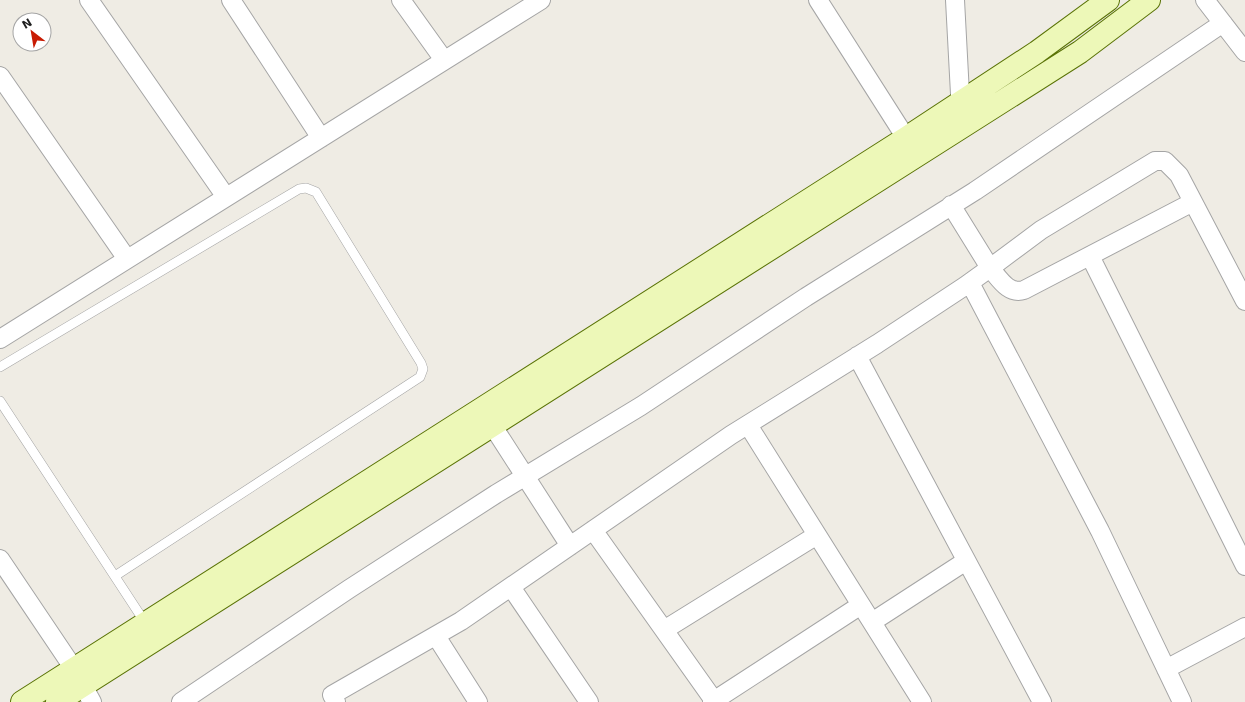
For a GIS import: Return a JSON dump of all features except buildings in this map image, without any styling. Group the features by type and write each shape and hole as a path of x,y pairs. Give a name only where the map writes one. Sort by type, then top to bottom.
{"street":[{"path":"89,0 226,197"},
{"path":"231,0 321,138"},
{"path":"401,0 444,60"},
{"path":"818,0 906,138"},
{"path":"956,0 961,128"},
{"path":"57,702 1037,52 1108,0"},
{"path":"22,702 83,686 146,624 961,128 1080,52 1149,0"},
{"path":"1205,0 1245,52"},
{"path":"2,332 127,259 535,2"},
{"path":"181,702 349,589 525,476 641,406 806,297 951,206 1223,23"},
{"path":"0,76 127,259"},
{"path":"328,700 461,621 748,425 970,283 1041,230 1155,161 1165,161 1173,168 1238,273 1245,301"},
{"path":"951,206 990,268 1009,289 1019,292 1193,202"},
{"path":"1090,256 1245,566"},
{"path":"970,283 1100,531 1182,702"},
{"path":"857,356 1042,702"},
{"path":"487,417 570,546"},
{"path":"748,425 922,702"},
{"path":"593,530 714,702 861,605"},
{"path":"664,630 817,535"},
{"path":"0,558 83,686"},
{"path":"872,622 966,561"},
{"path":"511,587 589,702"},
{"path":"1166,669 1245,627"},
{"path":"436,636 478,702"}],"lane":[{"path":"0,367 299,189 306,188 316,192 422,363 424,369 420,377 115,576"},
{"path":"0,401 146,624"}]}
